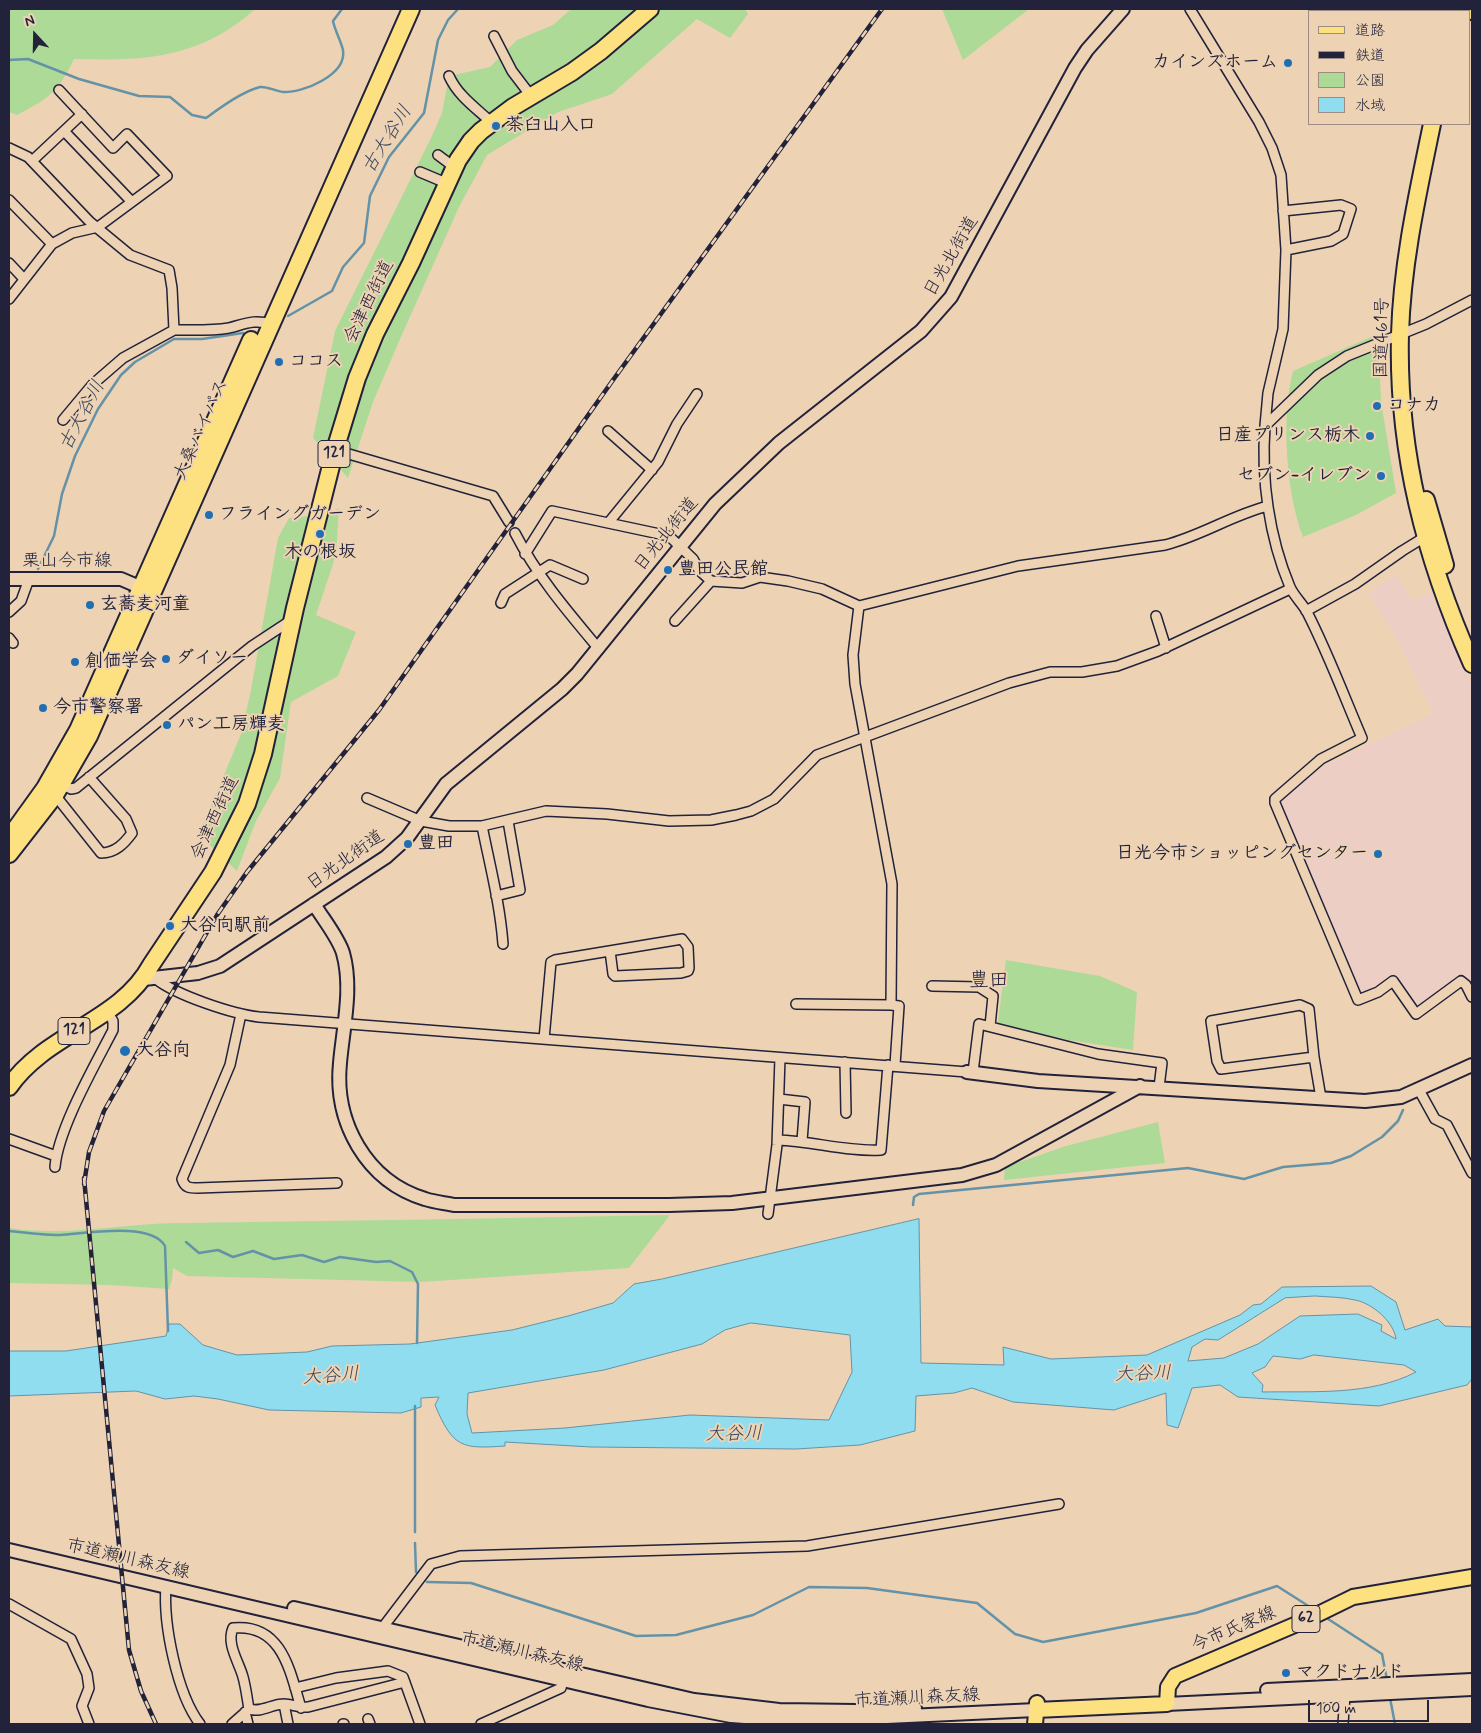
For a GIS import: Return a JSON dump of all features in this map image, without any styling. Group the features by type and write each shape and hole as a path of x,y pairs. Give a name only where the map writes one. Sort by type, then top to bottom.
{"highway":[{"name":"大桑バイパス","path":"9,854 58,790 74,750 265,322 400,9"},
{"name":"大桑バイパス","path":"265,322 411,9"},
{"name":"会津西街道","path":"9,1087 19,1072 43,1051 107,1011 150,979 151,965 213,872 247,804 258,772 293,619 335,450 364,357 411,263 454,167 471,141 492,123 531,96 572,72 601,51 650,9"},
{"name":"国道461号","path":"1432,125 1407,261 1405,436 1416,508 1430,535 1472,638"},
{"name":"国道461号","path":"1406,332 1422,227 1443,125"},
{"name":"国道461号","path":"1430,535 1441,590 1472,664"},
{"name":"大桑バイパス","path":"9,838 74,750"}],"main road":[{"name":"今市氏家線","path":"1168,1700 1170,1682 1175,1676 1187,1669 1304,1620 1353,1597 1472,1577"},
{"path":"1035,1712 1168,1700"}],"street":[{"name":"日光北街道","path":"150,979 198,973 220,966 386,857 421,821 446,784 562,689 599,649 715,504 779,443 921,331 940,312 971,262 1075,68 1086,50 1123,9"},
{"path":"1190,9 1260,122 1272,148 1281,175 1286,250 1283,329 1268,393 1265,426 1263,452 1268,506 1278,555 1290,589 1306,611 1362,738 1321,759 1274,799 1275,803 1358,1000 1378,992 1393,981 1416,1014 1461,981 1466,985 1472,997"},
{"path":"494,36 512,71 531,96"},
{"path":"449,76 454,86 465,99 492,123"},
{"path":"9,299 52,244 72,233 97,227 131,200 144,194 167,176 128,134 113,148 59,90"},
{"path":"32,161 82,114"},
{"path":"64,131 131,200"},
{"path":"9,148 19,151 32,161 97,227 130,255 169,270 174,330"},
{"path":"438,155 454,167"},
{"path":"420,172 446,183"},
{"path":"9,200 52,244"},
{"path":"1282,212 1341,205 1351,209 1344,234 1330,241 1286,250"},
{"path":"9,263 24,279"},
{"path":"1265,426 1318,375 1347,356 1406,332 1472,300"},
{"path":"63,420 92,384 123,358 174,330 229,328 248,322 265,322"},
{"path":"609,522 658,462 677,424 697,394"},
{"path":"608,431 652,470"},
{"path":"335,450 493,496 509,522"},
{"path":"525,554 552,511 669,536 694,559 699,570 711,581 742,583 760,577 788,581 822,589 859,606 1018,566 1165,545 1188,539 1250,510 1268,506"},
{"path":"515,534 525,554 554,594 599,649"},
{"path":"1306,611 1355,584 1430,535"},
{"path":"501,603 505,594 550,565 583,580"},
{"path":"9,612 21,601 29,579"},
{"name":"栗山今市線","path":"9,580 121,579 147,590"},
{"path":"675,621 711,581"},
{"path":"367,798 421,821 449,826 482,826 546,812 607,814 669,821 711,820 751,811 774,799 817,755 1009,683 1050,672 1082,672 1117,666 1166,648 1290,589"},
{"path":"859,606 853,669 892,884 891,1005"},
{"path":"1156,616 1166,648"},
{"path":"89,777 126,819 132,833 126,842 111,853 101,853 58,790 76,788 89,777 252,646 293,619"},
{"path":"496,896 520,890 508,821"},
{"path":"482,826 496,896 501,910 504,944"},
{"path":"314,904 342,952 346,988 339,1084 343,1116 358,1148 384,1177 402,1189 424,1199 454,1205 669,1205 770,1198 907,1183 978,1171 996,1166 1084,1115 1140,1086"},
{"path":"544,1039 551,962 610,951 682,939 688,947 689,968 688,971 681,973 616,976 613,974 610,951"},
{"path":"150,979 173,990 241,1014 259,1017 892,1065 970,1072 1038,1081 1382,1101 1419,1090 1472,1065"},
{"path":"932,986 979,987 993,996 990,1026"},
{"path":"778,1140 802,1141 869,1151 880,1150 892,1065 899,1006 796,1004"},
{"path":"1314,1057 1221,1069 1217,1061 1211,1020 1300,1005 1309,1009 1321,1098"},
{"path":"55,1167 56,1156 82,1093 113,1030 113,1021 107,1011"},
{"path":"241,1014 230,1066 182,1179 184,1185 188,1188 198,1188 337,1182"},
{"path":"970,1072 979,1024 1098,1054 1162,1063 1159,1087"},
{"path":"768,1214 778,1140 780,1058"},
{"path":"845,1062 846,1113"},
{"path":"1419,1090 1435,1119 1447,1125 1472,1173"},
{"path":"779,1099 805,1102 802,1141"},
{"path":"9,1139 56,1156"},
{"path":"379,1633 431,1564 460,1556 807,1546 1060,1504"},
{"name":"市道瀬川森友線","path":"9,1542 379,1633"},
{"name":"市道瀬川森友線","path":"9,1550 564,1676 694,1700 779,1710 1035,1712"},
{"path":"166,1586 174,1659 189,1711 200,1724"},
{"path":"9,1604 71,1639 87,1674 89,1688 82,1706 89,1724"},
{"path":"248,1724 243,1679 232,1648 230,1634 233,1628 246,1627 262,1630 284,1653 301,1708"},
{"path":"295,1688 336,1678 388,1671 403,1677 420,1724"},
{"path":"481,1724 562,1688 564,1676"},
{"path":"1168,1700 1472,1680"},
{"path":"232,1724 247,1710 256,1711 284,1704 301,1708 405,1682"},
{"path":"1168,1700 1472,1689"},
{"path":"1343,1724 1345,1695"},
{"path":"284,1704 288,1724"}],"shaded area":[{"path":"1396,575 1413,601 1431,592 1472,684 1472,986 1466,978 1458,978 1422,1008 1416,1007 1394,977 1359,995 1272,790 1433,714 1396,637 1368,592"}],"green space":[{"path":"9,9 255,9 234,26 213,38 170,54 124,59 74,59 58,87 52,93 38,104 17,115 9,112"},
{"path":"571,9 745,9 748,14 730,38 697,19 612,94 558,112 487,155 459,207 400,339 373,402 348,478 313,438 335,331 431,138 442,113 449,76 490,67 517,40 553,25"},
{"path":"942,9 1029,9 963,60"},
{"path":"1378,334 1381,401 1396,493 1356,515 1303,537 1293,499 1287,455 1287,410 1293,371"},
{"path":"339,508 336,555 316,615 356,632 338,676 291,702 280,778 256,821 237,871 199,835 241,734 251,690 278,538 289,518 328,514"},
{"path":"1006,960 1100,976 1137,992 1133,1050 997,1029"},
{"path":"1158,1122 1165,1163 1004,1180 1005,1167 1066,1146"},
{"path":"670,1215 629,1268 421,1282 187,1276 173,1268 169,1289 109,1285 9,1283 9,1228 52,1231 182,1223"}],"water":[{"name":"大谷川","path":"919,1219 921,1363 1004,1365 1003,1347 1051,1359 1147,1355 1240,1315 1253,1305 1261,1304 1282,1287 1371,1286 1396,1302 1405,1330 1438,1319 1445,1326 1472,1327 1472,1379 1467,1385 1379,1406 1238,1397 1220,1385 1192,1388 1178,1428 1167,1425 1166,1393 1114,1410 1013,1402 972,1388 954,1393 916,1396 915,1431 860,1445 796,1449 591,1447 505,1442 505,1446 469,1446 454,1438 447,1430 435,1405 439,1397 421,1398 421,1407 401,1413 269,1410 194,1396 165,1399 136,1391 9,1396 9,1351 66,1351 166,1336 169,1324 180,1324 203,1345 237,1355 307,1352 332,1346 410,1344 512,1330 568,1316 613,1303 634,1284","holes":["1315,1296 1350,1299 1368,1305 1387,1320 1396,1339 1381,1331 1382,1325 1358,1314 1300,1316 1258,1344 1224,1358 1188,1361 1192,1347 1205,1339 1218,1340 1285,1298","751,1323 850,1335 852,1372 829,1420 690,1415 565,1428 472,1433 467,1414 468,1393 604,1370 702,1344 725,1330","1314,1355 1404,1365 1416,1372 1398,1380 1361,1389 1321,1392 1262,1392 1263,1385 1252,1373 1265,1367 1273,1356 1300,1359"]}],"waterway":[{"path":"9,60 28,59 79,79 139,96 170,97 192,115 206,118 232,100 253,89 263,87 291,92 312,86 331,75 342,59 343,50 333,21 342,9"},
{"name":"古大谷川","path":"288,316 332,291 343,267 364,243 370,196 389,157 424,113 438,40 448,20 458,9"},
{"name":"古大谷川","path":"38,569 54,536 62,494 75,456 98,409 121,375 135,362 174,339 202,339 243,333"},
{"path":"913,1205 914,1197 919,1194 1188,1168 1244,1179 1283,1167 1331,1163 1351,1156 1382,1137 1398,1121 1403,1110"},
{"path":"9,1231 60,1235 100,1231 132,1231 157,1238 165,1246 168,1331"},
{"path":"186,1242 199,1253 218,1250 233,1257 253,1251 274,1259 302,1255 324,1262 340,1257 376,1262 390,1261 412,1272 418,1284 417,1343"},
{"path":"415,1406 415,1532"},
{"path":"415,1543 416,1572"},
{"path":"427,1582 471,1583 636,1636 676,1635 753,1615 809,1587 867,1588 977,1603 1015,1634 1043,1642 1196,1613 1277,1586 1310,1607"},
{"path":"1325,1617 1382,1654 1387,1680"},
{"path":"1390,1698 1395,1724"}],"railway":[{"path":"84,1184 89,1152 104,1111 217,915 247,872 379,710 613,380 882,9"},
{"path":"84,1178 129,1650 141,1691 156,1724"}],"place":[{"name":"カインズホーム","path":"1288,63"},
{"name":"茶臼山入口","path":"496,126"},
{"name":"ココス","path":"279,362"},
{"name":"コナカ","path":"1377,406"},
{"name":"日産プリンス栃木","path":"1370,436"},
{"name":"セブン-イレブン","path":"1381,476"},
{"name":"フライングガーデン","path":"209,515"},
{"name":"木の根坂","path":"320,534"},
{"name":"豊田公民館","path":"668,570"},
{"name":"玄蕎麦河童","path":"90,605"},
{"name":"ダイソー","path":"166,659"},
{"name":"創価学会","path":"75,662"},
{"name":"今市警察署","path":"43,708"},
{"name":"パン工房輝麦","path":"167,725"},
{"name":"豊田","path":"408,844"},
{"name":"日光今市ショッピングセンター","path":"1378,854"},
{"name":"大谷向駅前","path":"170,926"},
{"name":"大谷向","path":"125,1051"},
{"name":"マクドナルド","path":"1286,1673"}],"district":[{"name":"豊田","path":"989,982"}]}
